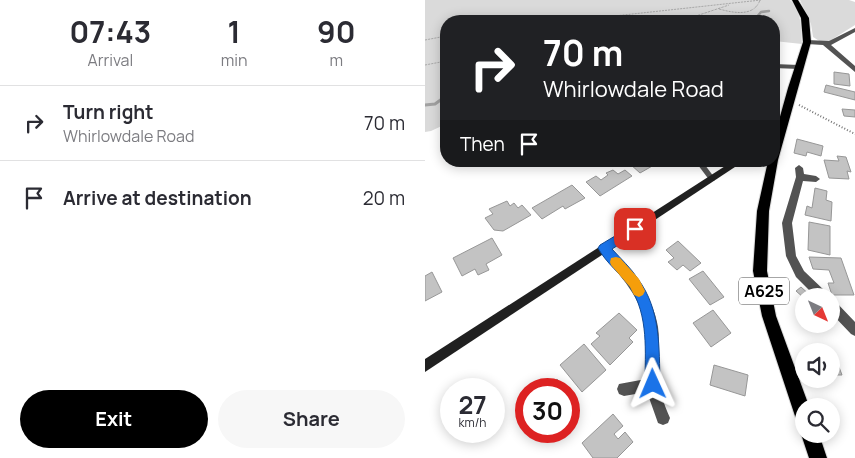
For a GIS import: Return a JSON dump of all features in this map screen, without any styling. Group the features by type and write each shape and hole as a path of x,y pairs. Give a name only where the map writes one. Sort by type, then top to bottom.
{"main road":[{"name":"A625","path":"780,132 807,42 805,18 795,0"},
{"path":"425,366 731,167"},
{"name":"A625","path":"771,167 763,211 760,271 769,316 798,398"},
{"path":"813,443 818,458"}],"street":[{"path":"807,42 826,44 855,30"},
{"path":"826,44 855,70"},
{"path":"814,288 800,274 791,256 787,223 799,172 816,179"},
{"path":"604,248 634,283 644,300 651,324 655,398 663,418"},
{"path":"840,314 855,330"},
{"path":"624,389 653,384"}],"lane":[{"path":"780,66 799,67"},
{"path":"704,167 713,179"}],"path":[{"path":"606,15 760,0 759,5 753,11 729,12 718,9"},
{"path":"700,15 732,3"},
{"path":"425,40 440,37"},
{"path":"425,65 440,62"},
{"path":"789,100 855,134"}],"shaded area":[{"path":"425,0 790,0 799,15 802,44 780,42 780,15 440,15 440,127 425,132"},
{"path":"800,0 849,0 855,2 855,25 828,42 821,42 813,37 811,24"}],"building":[{"path":"834,72 849,74 850,86 834,84"},
{"path":"826,85 855,92 855,100 824,92"},
{"path":"842,109 855,110 855,117 844,116"},
{"path":"797,139 823,146 821,156 807,152 806,156 794,153"},
{"path":"837,156 846,157 851,172 847,171 849,179 829,178 824,160 839,161"},
{"path":"633,167 650,167 640,173"},
{"path":"613,170 618,174 625,170 632,176 600,196 586,182 596,176 601,180 608,175 606,173"},
{"path":"572,185 585,198 565,209 563,206 542,219 532,208"},
{"path":"815,188 827,191 826,200 832,202 831,221 805,215 807,206 812,208"},
{"path":"507,201 510,206 514,203 518,208 522,205 531,215 503,231 494,230 485,218 493,214 489,209"},
{"path":"809,222 830,226 830,255 808,250"},
{"path":"492,238 502,255 486,264 489,270 478,275 475,269 462,276 453,258"},
{"path":"678,241 701,263 690,271 683,265 677,270 668,262 674,258 666,250"},
{"path":"809,257 841,258 854,295 840,295 840,288 830,288 828,283 834,283 829,270 813,269"},
{"path":"703,271 724,297 710,305 689,279"},
{"path":"432,272 442,292 425,301 425,276"},
{"path":"713,310 731,333 711,347 693,323"},
{"path":"619,313 637,330 629,338 633,342 610,365 591,344 600,336 596,333"},
{"path":"584,344 606,370 582,392 580,390 580,378 571,378 560,365"},
{"path":"714,365 748,375 745,396 710,385"},
{"path":"613,414 623,426 614,434 618,439 625,432 633,442 617,458 593,458 582,443"}],"waterway":[{"path":"758,15 761,12 769,11"},
{"path":"425,105 435,104 440,100"}],"slow traffic":[{"path":"616,262 639,291"}],"route":[{"path":"635,229 604,248 634,283 644,300 651,324 653,384"}]}
